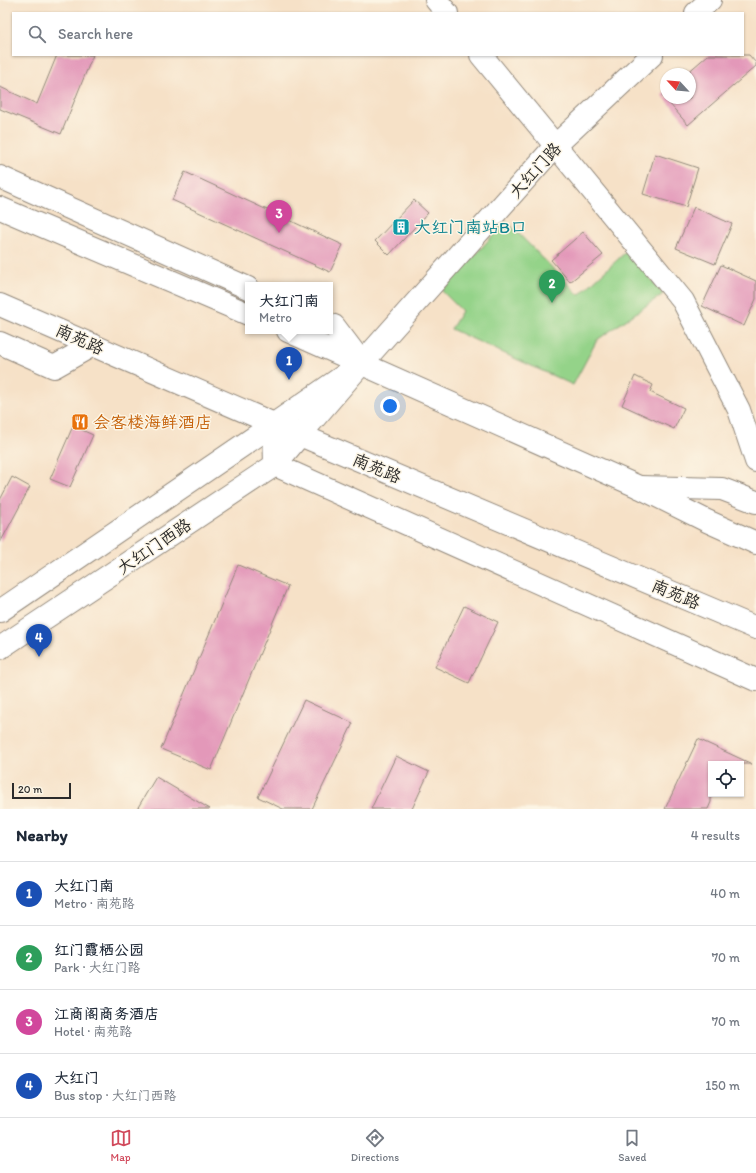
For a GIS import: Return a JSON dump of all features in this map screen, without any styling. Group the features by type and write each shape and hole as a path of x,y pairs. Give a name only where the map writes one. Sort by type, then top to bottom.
{"main road":[{"path":"436,0 446,12"},
{"path":"697,12 710,0"},
{"path":"483,56 683,301 739,410 756,461"},
{"name":"大红门路","path":"362,363 556,145 651,56"},
{"path":"0,177 245,287"},
{"path":"0,208 245,313"},
{"name":"南苑路","path":"0,304 274,424 756,628"},
{"path":"333,326 362,363"},
{"path":"295,334 639,487 707,521 756,543"},
{"path":"0,343 54,367 93,345"},
{"name":"大红门西路","path":"0,611 362,363"},
{"name":"大红门西路","path":"0,648 275,465 362,363"},
{"path":"274,424 275,465 756,680"},
{"path":"639,487 722,489 756,502"},
{"path":"718,612 756,642"}],"green space":[{"path":"506,221 579,295 628,250 663,294 597,340 573,385 451,329 462,311 442,291"}],"building":[{"path":"749,55 756,63 756,66 688,125 670,104 696,104 696,68 693,68 707,56"},
{"path":"57,56 93,56 61,134 0,109 0,87 37,104"},
{"path":"655,154 698,168 686,207 643,194"},
{"path":"185,172 343,245 330,272 172,200"},
{"name":"大红门南站B口","path":"414,200 428,213 389,255 375,241"},
{"path":"694,207 732,224 715,264 676,248"},
{"path":"583,232 603,255 570,282 551,260"},
{"path":"721,265 756,281 756,299 744,326 702,306"},
{"path":"635,376 653,385 650,392 684,408 674,429 622,405"},
{"path":"73,426 93,435 70,487 50,479"},
{"path":"12,477 30,487 0,543 0,500"},
{"path":"238,565 288,586 211,770 161,749"},
{"path":"464,606 498,622 469,683 435,667"},
{"path":"304,700 353,723 312,809 283,809 258,797"},
{"path":"698,739 752,764 744,764 744,761 708,761 708,797 711,797 711,802 708,809 665,809"},
{"path":"396,756 429,772 412,809 371,809"},
{"path":"156,777 210,809 137,809"}],"place":[{"name":"大红门南站B口","path":"401,227"},
{"name":"江商阁商务酒店","path":"279,233"},
{"name":"红门霞栖公园","path":"552,303"},
{"name":"大红门南","path":"289,380"},
{"name":"会客楼海鲜酒店","path":"80,422"},
{"name":"大红门","path":"39,657"}]}
